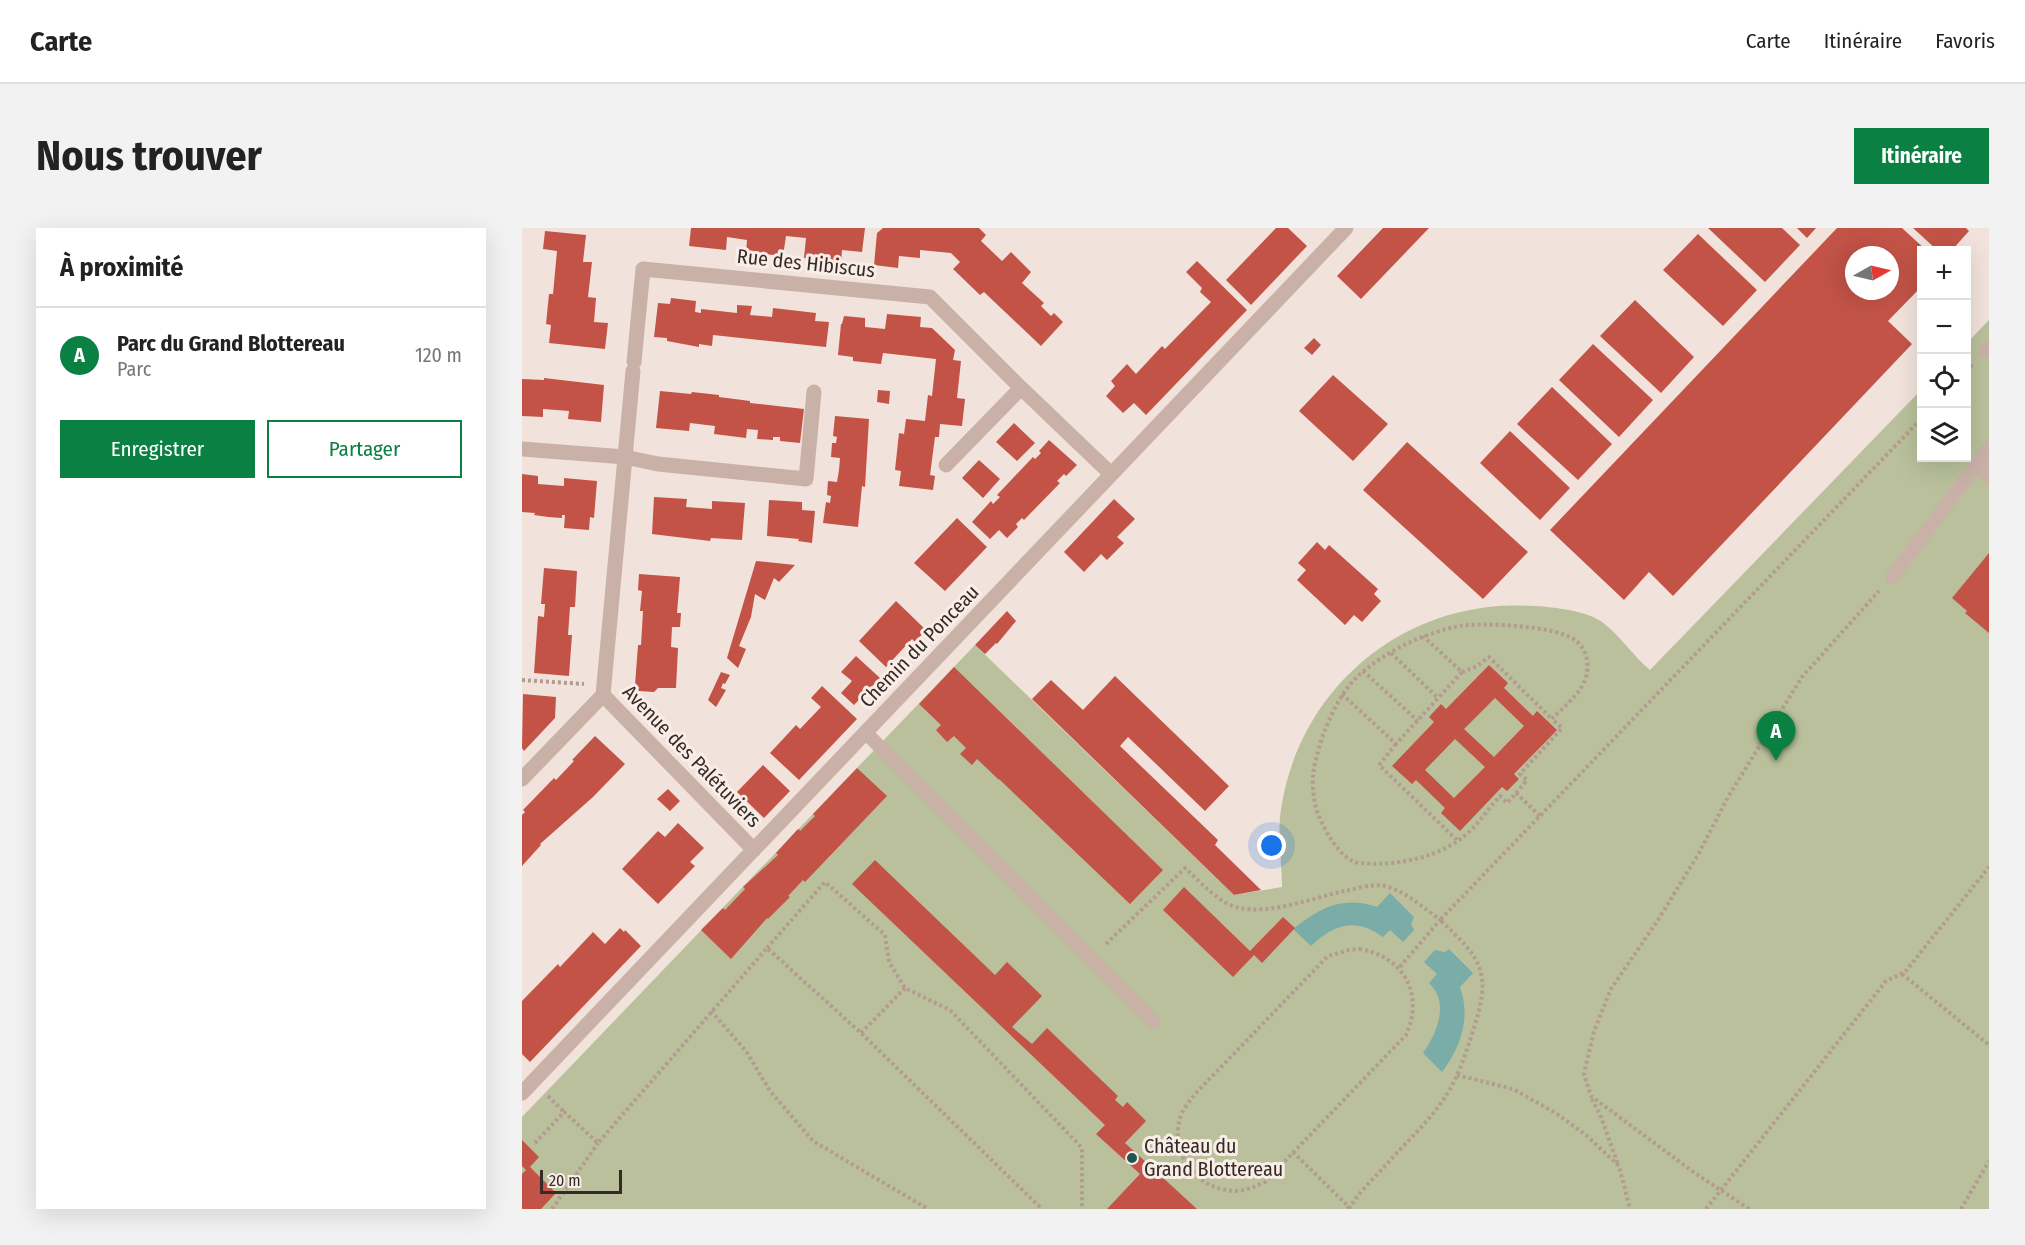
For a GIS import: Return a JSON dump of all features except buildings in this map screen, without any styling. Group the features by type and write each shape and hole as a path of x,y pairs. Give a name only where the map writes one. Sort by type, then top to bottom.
{"street":[{"name":"Chemin du Ponceau","path":"522,1093 1346,228"},
{"name":"Rue des Hibiscus","path":"633,367 643,269 930,297 1111,474"},
{"name":"Avenue des Palétuviers","path":"633,367 603,695 754,850"},
{"path":"946,465 1021,388"},
{"path":"522,449 625,457 658,464 806,479 814,392"},
{"path":"522,779 603,695"}],"lane":[{"path":"1892,577 1989,448"},
{"path":"1977,464 1989,476"},
{"path":"866,733 1153,1021"}],"path":[{"path":"1398,968 1440,920 1917,423"},
{"path":"1630,1209 1619,1166 1584,1074 1594,1031 1611,989 1669,901 1728,797 1802,677 1892,577"},
{"path":"1457,840 1379,765 1462,672 1478,666 1489,657 1552,719 1562,728 1520,774 1527,780 1507,803 1500,796 1464,836 1457,840 1436,852 1396,862 1355,863 1343,855 1329,836 1316,809 1311,784 1326,726 1342,694 1363,671 1390,653 1423,636 1460,626 1484,624 1559,632 1575,639 1582,646 1587,659 1587,673 1581,688 1552,719"},
{"path":"1423,636 1462,672"},
{"path":"1390,653 1438,698"},
{"path":"1363,671 1418,721"},
{"path":"522,680 586,684 603,695"},
{"path":"1342,694 1396,744"},
{"path":"1516,792 1540,816"},
{"path":"1706,1209 1886,981 1905,972 1989,867"},
{"path":"1090,959 1185,868 1224,903 1239,908 1267,908 1292,904 1316,897 1382,885 1394,889 1440,920 1475,955 1484,983 1481,1006 1457,1075 1446,1095 1348,1208 1293,1152"},
{"path":"552,1209 598,1143 825,882 885,935 890,962 905,988 950,1010 1082,1148 1082,1209"},
{"path":"767,948 861,1033 1042,1209"},
{"path":"1349,950 1372,951 1384,956 1398,968 1408,982 1413,996 1411,1024 1406,1035 1265,1182 1239,1191 1211,1186 1193,1173 1180,1152 1178,1137 1180,1117 1195,1094 1328,956 1349,950"},
{"path":"1902,974 1989,1045"},
{"path":"861,1033 905,988"},
{"path":"711,1011 746,1052 770,1092 813,1141 928,1209"},
{"path":"1457,1075 1513,1089 1578,1130 1619,1166"},
{"path":"1591,1096 1749,1209"},
{"path":"535,1143 564,1112 598,1143"},
{"path":"1961,1209 1989,1161"}],"green space":[{"path":"1989,320 1989,1209 522,1209 522,1117 975,645 1234,895 1282,887 1281,809 1291,769 1306,732 1328,698 1354,669 1385,644 1420,625 1458,612 1499,606 1552,608 1581,613 1602,622 1650,670 1917,394 1917,462 1971,462 1971,339"}],"water":[{"path":"1390,893 1414,917 1411,924 1414,930 1403,942 1390,930 1383,937 1354,925 1328,932 1311,946 1293,929 1322,910 1342,903 1353,902 1377,907"},
{"path":"1449,949 1473,973 1460,987 1464,1010 1462,1032 1454,1053 1442,1072 1423,1053 1437,1027 1440,1009 1439,1000 1429,983 1437,974 1424,962 1435,950 1445,952"}],"place":[{"name":"Parc du Grand Blottereau","path":"1776,761"},
{"name":"Château du Grand Blottereau","path":"1132,1158"}]}
